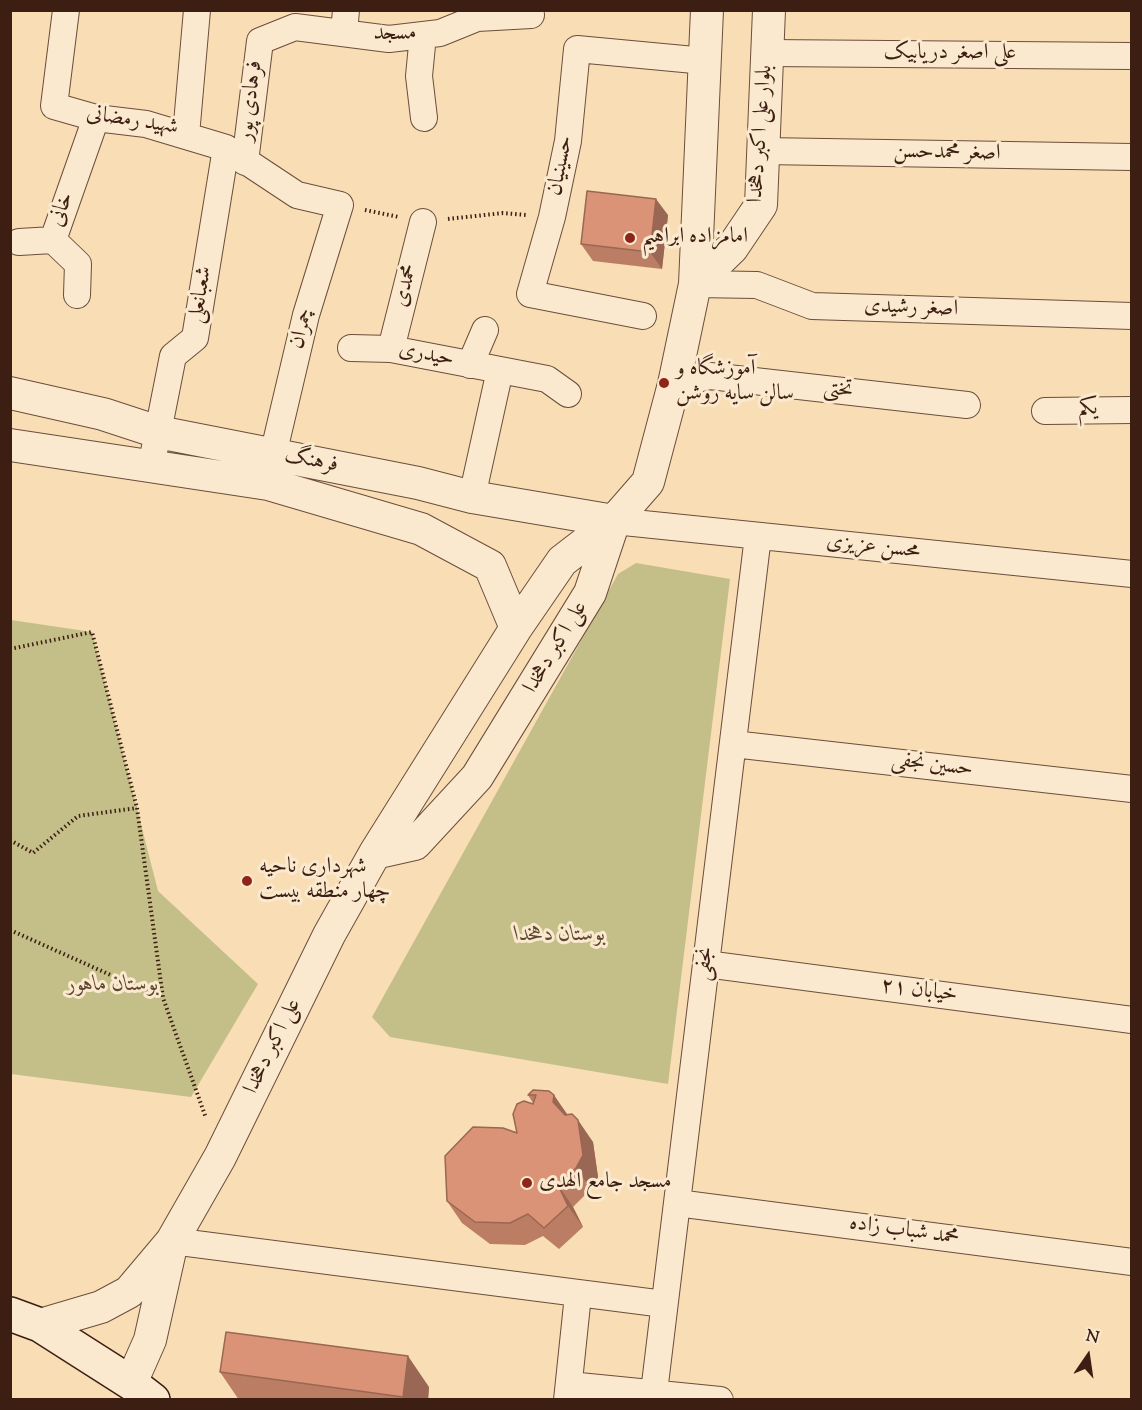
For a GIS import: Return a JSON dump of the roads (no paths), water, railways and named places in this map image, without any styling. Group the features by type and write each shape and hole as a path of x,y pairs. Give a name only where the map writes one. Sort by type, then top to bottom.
{"main road":[{"path":"25,1319 136,1394"}],"street":[{"name":"شهید رمضانی","path":"66,10 54,106 96,118 146,124 186,135 197,10"},
{"path":"695,284 707,10"},
{"name":"بلوار علی اکبر دهخدا","path":"695,284 732,248 761,205 769,10"},
{"name":"مسجد","path":"260,41 295,27 345,22 389,39 440,33 477,18 531,15"},
{"path":"423,35 419,76 424,118"},
{"name":"فرهادی پور","path":"235,155 260,41"},
{"name":"حسینیان","path":"644,316 530,294 552,217 568,141 577,49 705,61"},
{"name":"علی اصغر دریابیک","path":"768,53 1131,56"},
{"name":"خانی","path":"77,295 78,264 53,240 96,118"},
{"path":"186,135 235,155"},
{"name":"اصغر محمدحسن","path":"763,151 1131,157"},
{"name":"چمران","path":"235,155 297,195 340,205 306,315 273,454"},
{"name":"شعبانعلی","path":"151,467 173,356 195,338 235,155"},
{"name":"محمدی","path":"391,349 423,222"},
{"path":"19,242 53,240"},
{"name":"اصغر رشیدی","path":"695,284 757,285 812,306 1131,316"},
{"name":"علی اکبر دهخدا","path":"172,1241 220,1157 329,935 375,853 516,628 562,561 614,521 648,482 674,384 695,284"},
{"path":"470,365 485,330"},
{"name":"حیدری","path":"351,348 391,349 547,379 568,394"},
{"path":"472,497 500,370"},
{"name":"تختی","path":"674,384 710,376 967,405"},
{"name":"فرهنگ","path":"10,393 103,414 158,432 418,483 472,497 614,521"},
{"name":"یکم","path":"1045,411 1131,410"},
{"name":"فرهنگ","path":"10,446 268,484 421,529 490,566 516,628"},
{"name":"علی اکبر دهخدا","path":"375,853 415,844 477,777 590,593 614,521"},
{"name":"محسن عزیزی","path":"614,521 1131,574"},
{"name":"نجفی","path":"654,1392 758,536"},
{"name":"حسین نجفی","path":"733,744 1131,789"},
{"name":"خیابان ۲۱","path":"706,964 1131,1020"},
{"name":"محمد شباب زاده","path":"677,1203 1131,1262"},
{"path":"172,1241 578,1295 664,1304"},
{"path":"25,1319 101,1307 129,1292 172,1241"},
{"path":"136,1394 172,1241"},
{"path":"578,1295 568,1392 654,1392 720,1400"}],"place":[{"name":"امامزاده ابراهیم","path":"630,238"},
{"name":"آموزشگاه و سالن سایه روشن","path":"664,383"},
{"name":"شهرداری ناحیه چهار منطقه بیست","path":"247,881"},
{"name":"مسجد جامع الهدی","path":"527,1183"}],"park label":[{"name":"بوستان دهخدا","path":"560,936"},
{"name":"بوستان ماهور","path":"113,986"}]}
